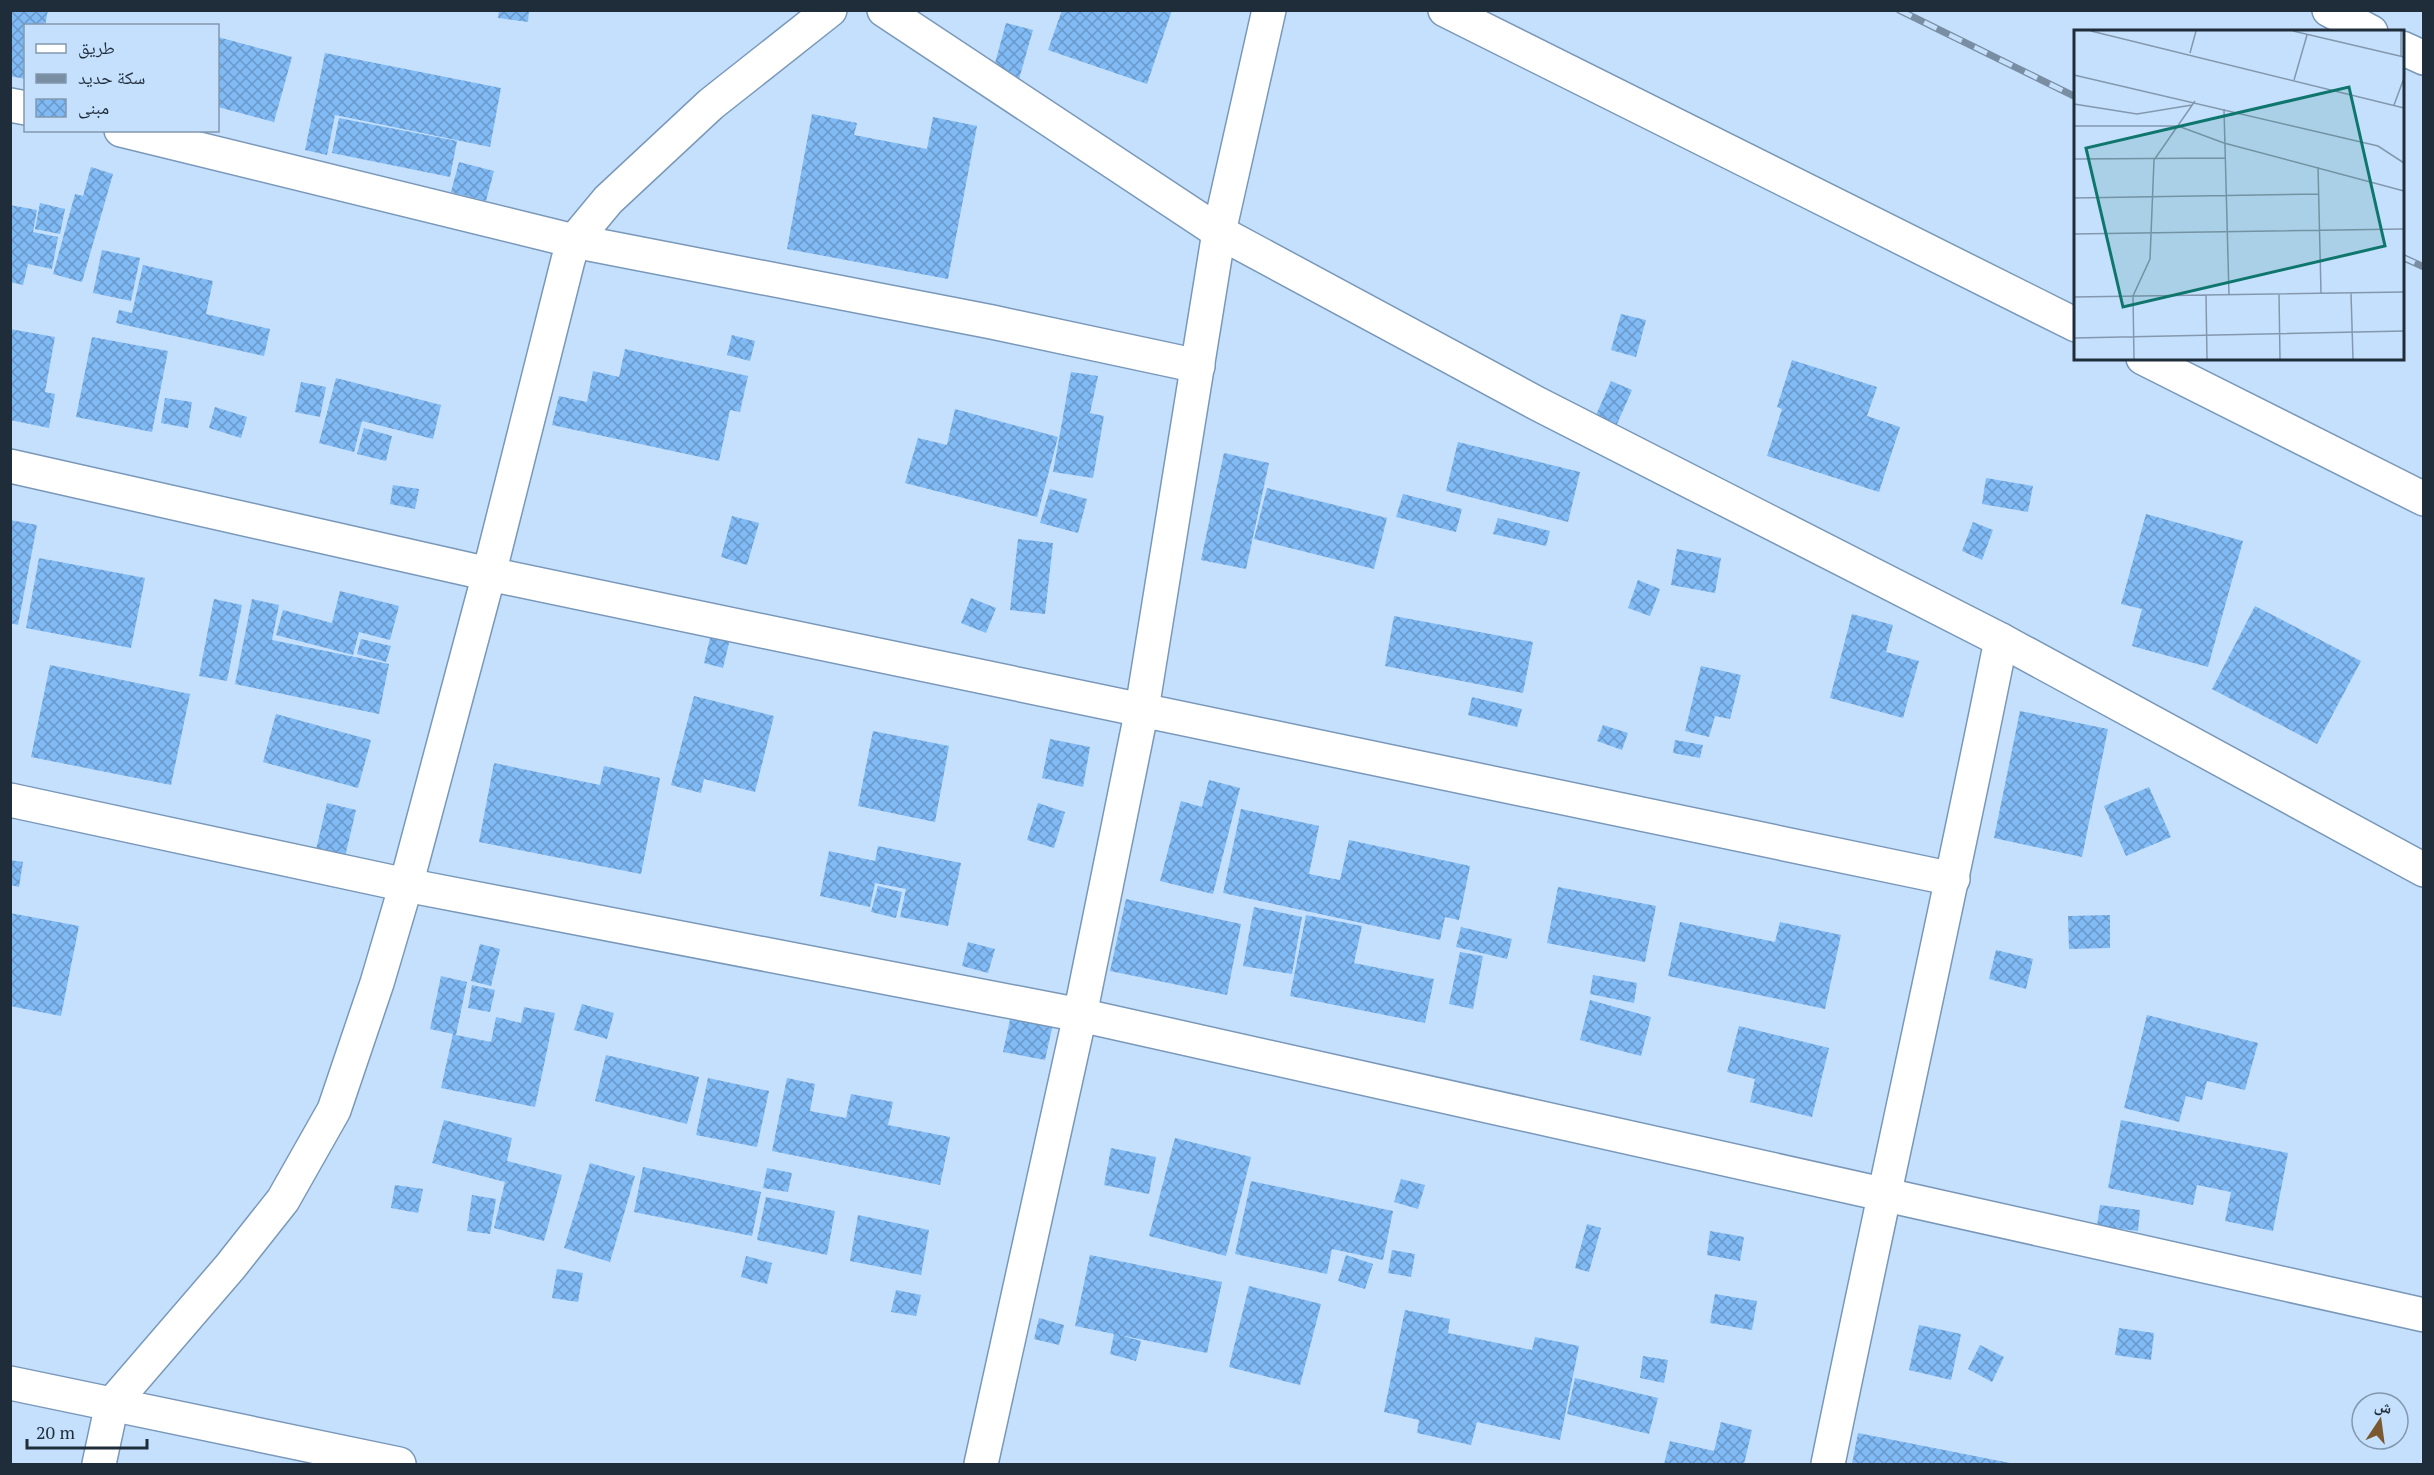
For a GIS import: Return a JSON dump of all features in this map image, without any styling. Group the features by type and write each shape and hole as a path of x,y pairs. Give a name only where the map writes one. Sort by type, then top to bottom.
{"street":[{"path":"99,1464 112,1404 231,1267 283,1200 334,1110 406,885 489,574 574,241 608,200 711,104 830,10"},
{"path":"884,10 1219,232 1538,404 2001,640 2424,870"},
{"path":"981,1464 1080,1015 1142,709 1219,232 1269,10"},
{"path":"1445,10 2074,324"},
{"path":"2330,10 2367,30"},
{"path":"2404,48 2424,58"},
{"path":"129,132 574,241 992,322 1197,366"},
{"path":"2147,360 2424,499"},
{"path":"10,466 489,574 1953,879"},
{"path":"1828,1464 1953,879 2001,640"},
{"path":"10,800 406,885 1080,1015 2424,1315"},
{"path":"10,1383 399,1464"}],"building":[{"path":"10,10 48,10 45,24 24,24 24,79 10,76"},
{"path":"499,10 529,10 528,22 498,18"},
{"path":"1062,10 1172,10 1147,84 1048,50"},
{"path":"1006,23 1033,30 1015,93 989,85"},
{"path":"219,37 292,57 274,122 219,107"},
{"path":"325,53 501,88 490,147 335,115 327,155 305,150"},
{"path":"812,114 857,123 854,135 927,149 933,117 977,126 948,279 787,249"},
{"path":"339,118 457,141 450,177 332,153"},
{"path":"459,162 494,171 486,201 451,192"},
{"path":"91,167 113,174 82,282 53,274 75,194 83,196"},
{"path":"40,203 65,209 60,234 35,229"},
{"path":"10,205 37,210 33,232 58,237 52,269 28,264 23,285 10,282"},
{"path":"102,250 140,258 131,301 93,293"},
{"path":"143,265 213,281 206,314 270,329 264,356 116,323 119,310 132,313"},
{"path":"1621,314 1646,320 1636,357 1611,350"},
{"path":"10,329 55,337 45,392 55,394 49,428 10,420"},
{"path":"732,335 755,341 750,361 727,355"},
{"path":"92,337 168,351 152,432 76,417"},
{"path":"625,349 748,376 740,412 730,410 719,461 552,425 559,396 587,402 593,371 619,377"},
{"path":"1792,360 1877,387 1867,416 1900,427 1879,492 1767,456 1782,409 1777,407"},
{"path":"1071,372 1098,376 1090,413 1104,416 1093,478 1053,472"},
{"path":"336,378 441,405 433,439 362,421 354,452 319,443"},
{"path":"1611,381 1632,390 1614,431 1593,422"},
{"path":"301,382 326,387 320,417 295,412"},
{"path":"165,398 192,402 188,428 161,423"},
{"path":"215,407 247,417 241,438 209,428"},
{"path":"955,409 1058,437 1037,517 905,483 918,438 947,445"},
{"path":"364,428 392,436 386,461 357,454"},
{"path":"1458,442 1580,472 1568,522 1446,491"},
{"path":"1224,453 1269,463 1246,569 1201,560"},
{"path":"1986,478 2033,486 2028,512 1982,504"},
{"path":"393,485 419,489 415,509 390,504"},
{"path":"1267,488 1387,518 1374,569 1254,539"},
{"path":"1050,489 1087,499 1078,533 1040,523"},
{"path":"1403,494 1462,509 1456,532 1396,517"},
{"path":"2146,514 2243,541 2208,667 2132,646 2142,609 2121,604"},
{"path":"732,516 759,523 747,565 721,557"},
{"path":"1498,518 1550,531 1546,546 1493,534"},
{"path":"10,520 37,525 18,625 10,623"},
{"path":"1973,522 1993,530 1982,560 1962,551"},
{"path":"1018,539 1053,543 1045,614 1010,610"},
{"path":"1677,549 1721,558 1715,593 1671,585"},
{"path":"39,558 145,578 131,648 26,628"},
{"path":"1638,580 1660,589 1650,616 1628,608"},
{"path":"340,591 399,606 390,640 359,632 353,655 276,635 283,610 332,623"},
{"path":"971,598 996,608 986,633 961,623"},
{"path":"214,599 242,605 227,681 199,676"},
{"path":"252,599 279,605 272,640 389,664 379,714 235,684"},
{"path":"2255,606 2361,661 2317,744 2212,689"},
{"path":"1852,614 1893,625 1886,652 1919,661 1903,718 1830,698"},
{"path":"1394,616 1533,642 1523,693 1385,666"},
{"path":"712,630 731,635 723,668 704,663"},
{"path":"361,639 391,646 386,662 357,654"},
{"path":"50,665 190,694 171,785 31,757"},
{"path":"1701,666 1741,675 1730,719 1715,716 1709,737 1685,731"},
{"path":"694,696 774,716 755,792 704,779 701,793 671,785"},
{"path":"1472,697 1522,709 1517,727 1468,715"},
{"path":"2020,711 2108,729 2082,857 1994,838"},
{"path":"276,714 371,740 358,788 263,762"},
{"path":"1603,725 1628,733 1622,750 1597,741"},
{"path":"873,731 949,746 935,822 858,806"},
{"path":"1050,739 1090,747 1083,787 1042,778"},
{"path":"1675,740 1703,745 1700,758 1673,753"},
{"path":"494,763 600,785 604,766 660,778 641,874 479,842"},
{"path":"1209,780 1240,788 1213,894 1160,881 1181,801 1202,807"},
{"path":"2149,787 2171,837 2126,856 2104,806"},
{"path":"327,803 356,810 344,861 315,854"},
{"path":"1038,803 1065,812 1054,848 1027,840"},
{"path":"1241,809 1319,826 1309,874 1340,880 1349,840 1470,866 1459,920 1445,917 1440,940 1223,893"},
{"path":"878,846 961,863 948,926 900,917 906,889 875,883 870,907 820,896 829,851 875,861"},
{"path":"10,860 23,862 19,887 10,885"},
{"path":"878,886 902,892 896,918 871,912"},
{"path":"1558,887 1656,906 1645,962 1547,943"},
{"path":"1126,899 1241,924 1227,995 1110,971"},
{"path":"1254,907 1302,917 1292,974 1243,966"},
{"path":"10,913 79,926 61,1016 10,1006"},
{"path":"1306,915 1362,926 1354,963 1434,979 1425,1023 1290,996"},
{"path":"2110,915 2110,948 2069,949 2068,916"},
{"path":"1680,922 1775,942 1780,922 1841,935 1825,1009 1668,976"},
{"path":"1461,927 1512,939 1507,959 1456,947"},
{"path":"968,942 995,949 988,973 962,966"},
{"path":"480,944 500,949 491,986 471,981"},
{"path":"1996,950 2033,959 2026,989 1989,979"},
{"path":"1460,952 1483,956 1473,1009 1449,1004"},
{"path":"1593,975 1637,983 1634,1003 1590,994"},
{"path":"441,976 467,982 456,1035 491,1042 496,1017 521,1023 524,1007 555,1013 535,1107 441,1088 453,1034 430,1029"},
{"path":"472,985 495,990 490,1012 468,1008"},
{"path":"1590,1000 1651,1017 1641,1056 1580,1040"},
{"path":"582,1004 614,1013 607,1039 574,1030"},
{"path":"1011,1015 1053,1024 1045,1060 1003,1052"},
{"path":"2147,1015 2258,1043 2245,1090 2207,1081 2202,1100 2186,1096 2179,1122 2124,1108"},
{"path":"1739,1026 1829,1048 1812,1117 1750,1102 1755,1079 1727,1072"},
{"path":"606,1055 699,1077 687,1124 595,1101"},
{"path":"708,1078 769,1091 757,1147 696,1135"},
{"path":"787,1078 815,1084 810,1111 846,1118 851,1094 893,1102 888,1125 950,1137 940,1185 772,1151"},
{"path":"444,1120 512,1138 507,1161 562,1175 544,1241 494,1228 505,1182 432,1163"},
{"path":"2121,1120 2288,1153 2273,1231 2225,1221 2231,1192 2197,1185 2193,1205 2108,1188"},
{"path":"1175,1138 1251,1157 1226,1256 1149,1236"},
{"path":"1111,1148 1156,1157 1149,1194 1104,1185"},
{"path":"590,1163 635,1176 610,1262 564,1248"},
{"path":"643,1167 761,1192 752,1236 634,1212"},
{"path":"767,1168 792,1173 788,1192 763,1188"},
{"path":"1401,1179 1425,1185 1418,1209 1394,1202"},
{"path":"1251,1181 1393,1211 1383,1260 1332,1249 1327,1274 1235,1254"},
{"path":"395,1185 423,1189 418,1213 391,1208"},
{"path":"472,1195 496,1199 490,1234 467,1231"},
{"path":"766,1197 835,1211 827,1255 757,1240"},
{"path":"2100,1205 2140,1210 2138,1231 2097,1226"},
{"path":"858,1215 929,1230 921,1275 850,1261"},
{"path":"1587,1224 1601,1228 1589,1272 1575,1268"},
{"path":"1710,1231 1744,1237 1740,1261 1707,1255"},
{"path":"1392,1250 1415,1254 1411,1277 1388,1273"},
{"path":"1090,1255 1222,1282 1207,1353 1120,1335 1141,1341 1136,1361 1110,1354 1114,1334 1075,1326"},
{"path":"1346,1255 1373,1264 1365,1289 1338,1281"},
{"path":"746,1256 772,1263 767,1284 741,1277"},
{"path":"557,1269 583,1273 578,1302 552,1298"},
{"path":"1249,1286 1321,1304 1300,1385 1229,1367"},
{"path":"896,1290 921,1295 916,1316 891,1312"},
{"path":"1715,1294 1757,1301 1752,1330 1710,1323"},
{"path":"1405,1310 1450,1319 1448,1333 1532,1350 1535,1337 1579,1346 1560,1440 1477,1422 1471,1445 1417,1433 1419,1420 1384,1412"},
{"path":"1039,1318 1064,1325 1059,1345 1034,1339"},
{"path":"1919,1325 1961,1334 1951,1380 1909,1370"},
{"path":"2119,1328 2154,1333 2151,1360 2115,1355"},
{"path":"1980,1345 2004,1357 1992,1382 1968,1369"},
{"path":"1643,1356 1668,1360 1664,1383 1640,1378"},
{"path":"1575,1378 1658,1398 1649,1434 1567,1414"},
{"path":"1721,1422 1752,1430 1744,1464 1664,1464 1670,1441 1714,1451"},
{"path":"1858,1433 2010,1463 2010,1464 1852,1464"}],"railway":[{"path":"1899,10 2074,96"},
{"path":"2404,258 2424,267"}]}
